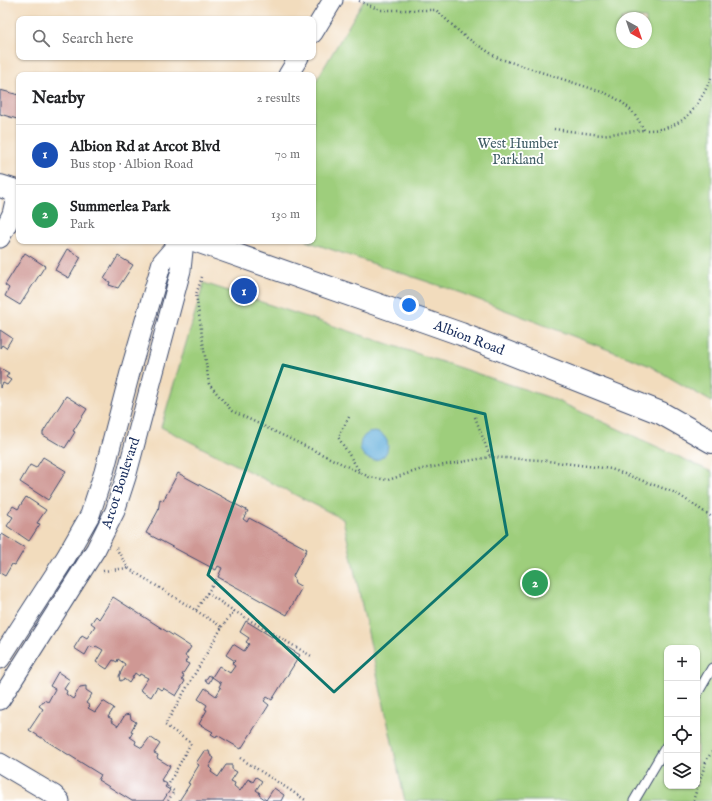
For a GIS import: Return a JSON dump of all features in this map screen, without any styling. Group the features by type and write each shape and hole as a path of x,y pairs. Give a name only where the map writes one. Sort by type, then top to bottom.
{"main road":[{"name":"Albion Road","path":"206,244 461,334 661,413 712,442"}],"street":[{"path":"316,28 333,0"},
{"path":"290,72 296,60"},
{"path":"0,238 12,214 12,190"},
{"name":"Arcot Boulevard","path":"115,475 132,365 162,262 177,244"},
{"name":"Arcot Boulevard","path":"0,700 40,618 66,557 90,514 115,475 182,270 184,244"},
{"name":"Arcot Boulevard","path":"0,659 40,618"},
{"path":"0,763 30,780 60,801"}],"lane":[{"path":"700,689 712,668"},
{"path":"634,801 664,750"}],"path":[{"path":"359,1 380,10 436,10 464,36 498,58 620,99 631,109 644,130"},
{"path":"554,129 601,134 644,130 661,131 686,119 702,100 712,76"},
{"path":"202,277 196,294 209,384 232,411 369,477 388,480 422,470 490,457 540,460 611,469 676,493 712,517"},
{"path":"348,417 338,437 361,473"},
{"path":"475,417 490,457"},
{"path":"115,548 128,568 222,627"},
{"path":"103,571 128,568"},
{"path":"196,610 218,577"},
{"path":"207,593 313,657"},
{"path":"168,801 174,791 167,787 191,743 165,726 222,627 234,610"},
{"path":"693,801 707,759 712,752"},
{"path":"240,758 307,801"}],"highlighted area":[{"path":"283,365 485,414 507,535 334,692 208,575"}],"green space":[{"name":"West Humber Parkland","path":"364,0 712,0 712,402 648,365 461,293 315,244 316,81"},
{"path":"204,283 551,398 712,472 712,801 405,801 343,519 161,427"}],"water":[{"path":"374,432 384,436 388,446 384,456 374,460 364,456 360,446 364,436"}],"building":[{"path":"0,90 16,94 16,119 0,114"},
{"path":"67,249 81,257 69,278 55,270"},
{"path":"25,253 45,266 20,305 5,296 9,288 5,285"},
{"path":"118,256 133,265 118,288 109,285 110,282 104,279"},
{"path":"0,330 12,338 6,348 2,345 0,348"},
{"path":"0,368 9,373 6,377 11,380 7,385 3,383 0,388"},
{"path":"66,396 87,409 73,431 75,432 65,448 43,435 43,432"},
{"path":"43,457 66,471 48,500 20,482 30,465 36,468"},
{"path":"178,473 248,511 243,519 247,522 249,518 307,549 293,576 295,583 302,587 287,615 218,577 222,568 218,566 216,570 146,533 158,511 160,499 163,501"},
{"path":"26,497 46,510 37,523 40,524 29,541 7,526 13,517 8,514 13,506 18,509"},
{"path":"2,534 25,548 15,565 12,564 5,576 0,573 0,536"},
{"path":"113,597 191,647 185,656 188,658 185,662 189,664 182,675 184,676 182,679 185,681 176,696 163,688 161,690 157,687 151,697 140,690 148,678 140,674 139,676 135,673 129,683 124,679 120,681 119,676 125,664 118,659 117,662 113,660 107,669 96,662 103,650 96,646 94,648 90,646 85,655 74,648 82,635 87,638 95,626 91,623 96,616 99,619"},
{"path":"246,621 272,637 277,638 275,640 300,655 272,700 267,697 264,701 269,705 241,749 217,735 216,737 211,734 213,732 199,724 207,710 205,709 207,705 198,699 205,688 216,696 221,688 219,687 221,683 212,677 219,666 230,673 235,666 232,664 235,661 226,655 233,644 244,651 249,644 246,642 249,638 240,632"},
{"path":"58,672 70,680 64,689 67,691 66,694 73,699 80,687 86,686 86,690 92,694 86,703 90,706 88,708 95,712 103,701 114,708 108,717 118,726 125,715 130,714 131,719 136,722 131,731 133,732 130,737 136,741 135,744 142,748 150,737 160,744 154,753 158,755 157,758 170,766 161,780 167,784 165,787 170,790 163,801 132,801 98,780 101,775 29,730 43,709 39,706 44,700 48,702 55,689 50,686"},
{"path":"209,675 212,677 209,683 205,681"},
{"path":"204,751 209,751 210,755 214,758 209,767 212,770 211,772 218,777 226,765 232,765 232,769 237,772 231,781 235,783 234,786 240,791 248,779 253,782 256,777 262,781 256,790 260,793 259,795 266,800 274,788 284,795 281,801 179,801 190,784 188,783 199,765 196,763"}],"place":[{"name":"Albion Rd at Arcot Blvd","path":"244,291"},
{"name":"Summerlea Park","path":"535,583"}]}
